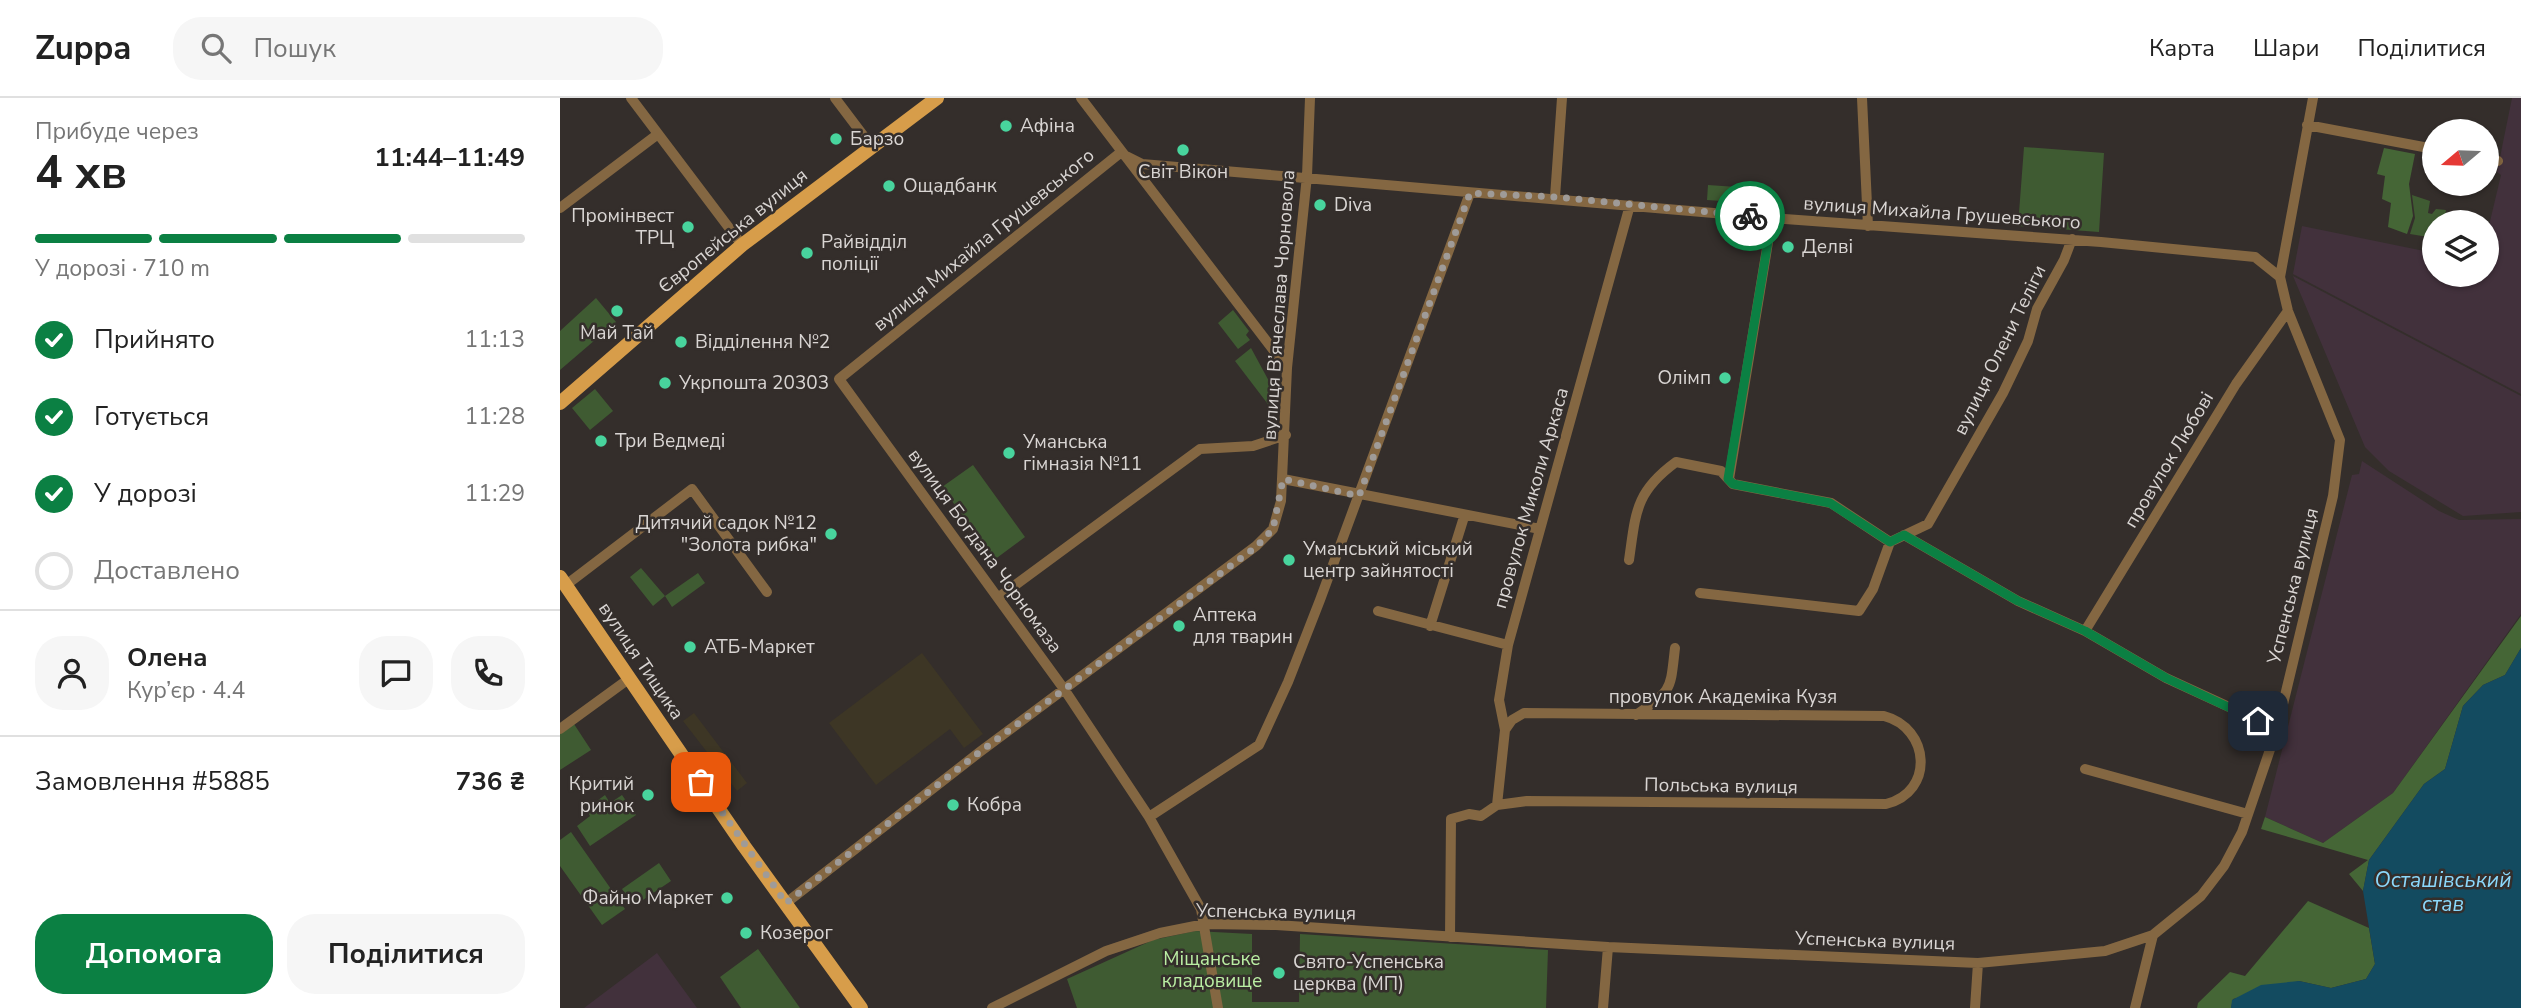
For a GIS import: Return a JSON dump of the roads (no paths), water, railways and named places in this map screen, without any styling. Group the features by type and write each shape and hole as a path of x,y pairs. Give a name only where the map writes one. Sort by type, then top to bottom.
{"main road":[{"name":"Європейська вулиця","path":"560,403 742,245 937,98"},
{"name":"вулиця Тищика","path":"563,581 744,846 861,1008"}],"street":[{"path":"631,98 742,245"},
{"path":"835,98 872,147"},
{"path":"1081,98 1120,153 1287,368"},
{"name":"вулиця В’ячеслава Чорновола","path":"786,903 1266,537 1278,517 1283,479 1287,368 1307,176 1310,98"},
{"path":"1555,197 1562,98"},
{"path":"1862,98 1868,226"},
{"name":"Успенська вулиця","path":"992,1008 1106,951 1160,933 1205,924 1608,947 1978,963 2105,951 2153,934 2187,909 2213,882 2233,850 2248,814 2277,729 2333,496 2340,447 2338,432 2288,311 2280,277 2313,98"},
{"path":"2307,125 2422,147"},
{"path":"560,208 658,134"},
{"name":"вулиця Михайла Грушевського","path":"839,379 1120,153 1142,164 1307,176 1470,193 1555,197 1868,226 2072,239 2255,257 2280,277"},
{"path":"1149,817 1259,744 1288,682 1470,193"},
{"name":"провулок Миколи Аркаса","path":"1497,805 1505,730 1499,700 1508,645 1630,205"},
{"path":"1728,479 1772,218"},
{"name":"вулиця Олени Теліги","path":"1904,535 1928,524 2003,393 2028,341 2037,309 2064,260 2072,239"},
{"name":"провулок Любові","path":"2085,631 2236,384 2288,311"},
{"name":"вулиця Богдана Чорномаза","path":"839,379 1065,689 1149,817 1194,894 1205,924 1218,1008"},
{"path":"999,597 1200,449 1253,446 1286,435"},
{"path":"1629,560 1636,515 1650,481 1676,462 1721,471 1733,484 1830,503 1890,542"},
{"path":"1283,479 1464,517 1540,529"},
{"path":"563,581 692,489 767,592"},
{"path":"1430,626 1464,517"},
{"path":"1700,593 1859,611 1873,589 1890,542 1904,535 2018,601 2085,631 2176,684 2277,729"},
{"path":"1378,611 1508,645"},
{"path":"1636,715 1669,690 1673,680 1675,648"},
{"path":"560,729 630,678"},
{"name":"провулок Академіка Кузя","path":"1505,730 1511,720 1524,713 1884,716 1908,729 1919,744 1922,763"},
{"name":"Польська вулиця","path":"1497,805 1527,801 1886,804 1901,799 1913,787 1922,763"},
{"path":"2085,769 2248,814"},
{"path":"1450,937 1451,819 1469,814 1486,814 1497,805"},
{"path":"2135,1008 2153,934"},
{"path":"1603,1008 1608,947"},
{"path":"1975,1008 1978,963"}],"water":[{"name":"Осташівський став","path":"2521,648 2521,1008 2231,1008 2232,1000 2261,985 2299,981 2331,988 2366,979 2375,964 2363,891 2369,860 2424,784 2445,769 2463,706 2483,685 2505,675"}],"place":[{"name":"Афіна","path":"1006,126"},
{"name":"Барзо","path":"836,139"},
{"name":"Світ Вікон","path":"1183,150"},
{"name":"Ощадбанк","path":"889,186"},
{"name":"Diva","path":"1320,205"},
{"name":"Промінвест ТРЦ","path":"688,227"},
{"name":"Делві","path":"1788,247"},
{"name":"Райвідділ поліції","path":"807,253"},
{"name":"Май Тай","path":"617,311"},
{"name":"Відділення №2","path":"681,342"},
{"name":"Олімп","path":"1725,378"},
{"name":"Укрпошта 20303","path":"665,383"},
{"name":"Три Ведмеді","path":"601,441"},
{"name":"Уманська гімназія №11","path":"1009,453"},
{"name":"Дитячий садок №12 \"Золота рибка\"","path":"831,534"},
{"name":"Уманський міський центр зайнятості","path":"1289,560"},
{"name":"Аптека для тварин","path":"1179,626"},
{"name":"АТБ-Маркет","path":"690,647"},
{"name":"Критий ринок","path":"648,795"},
{"name":"Кобра","path":"953,805"},
{"name":"Файно Маркет","path":"727,898"},
{"name":"Козерог","path":"746,933"},
{"name":"Свято-Успенська церква (МП)","path":"1279,973"}],"park label":[{"name":"Міщанське кладовище","path":"1212,970"}]}
